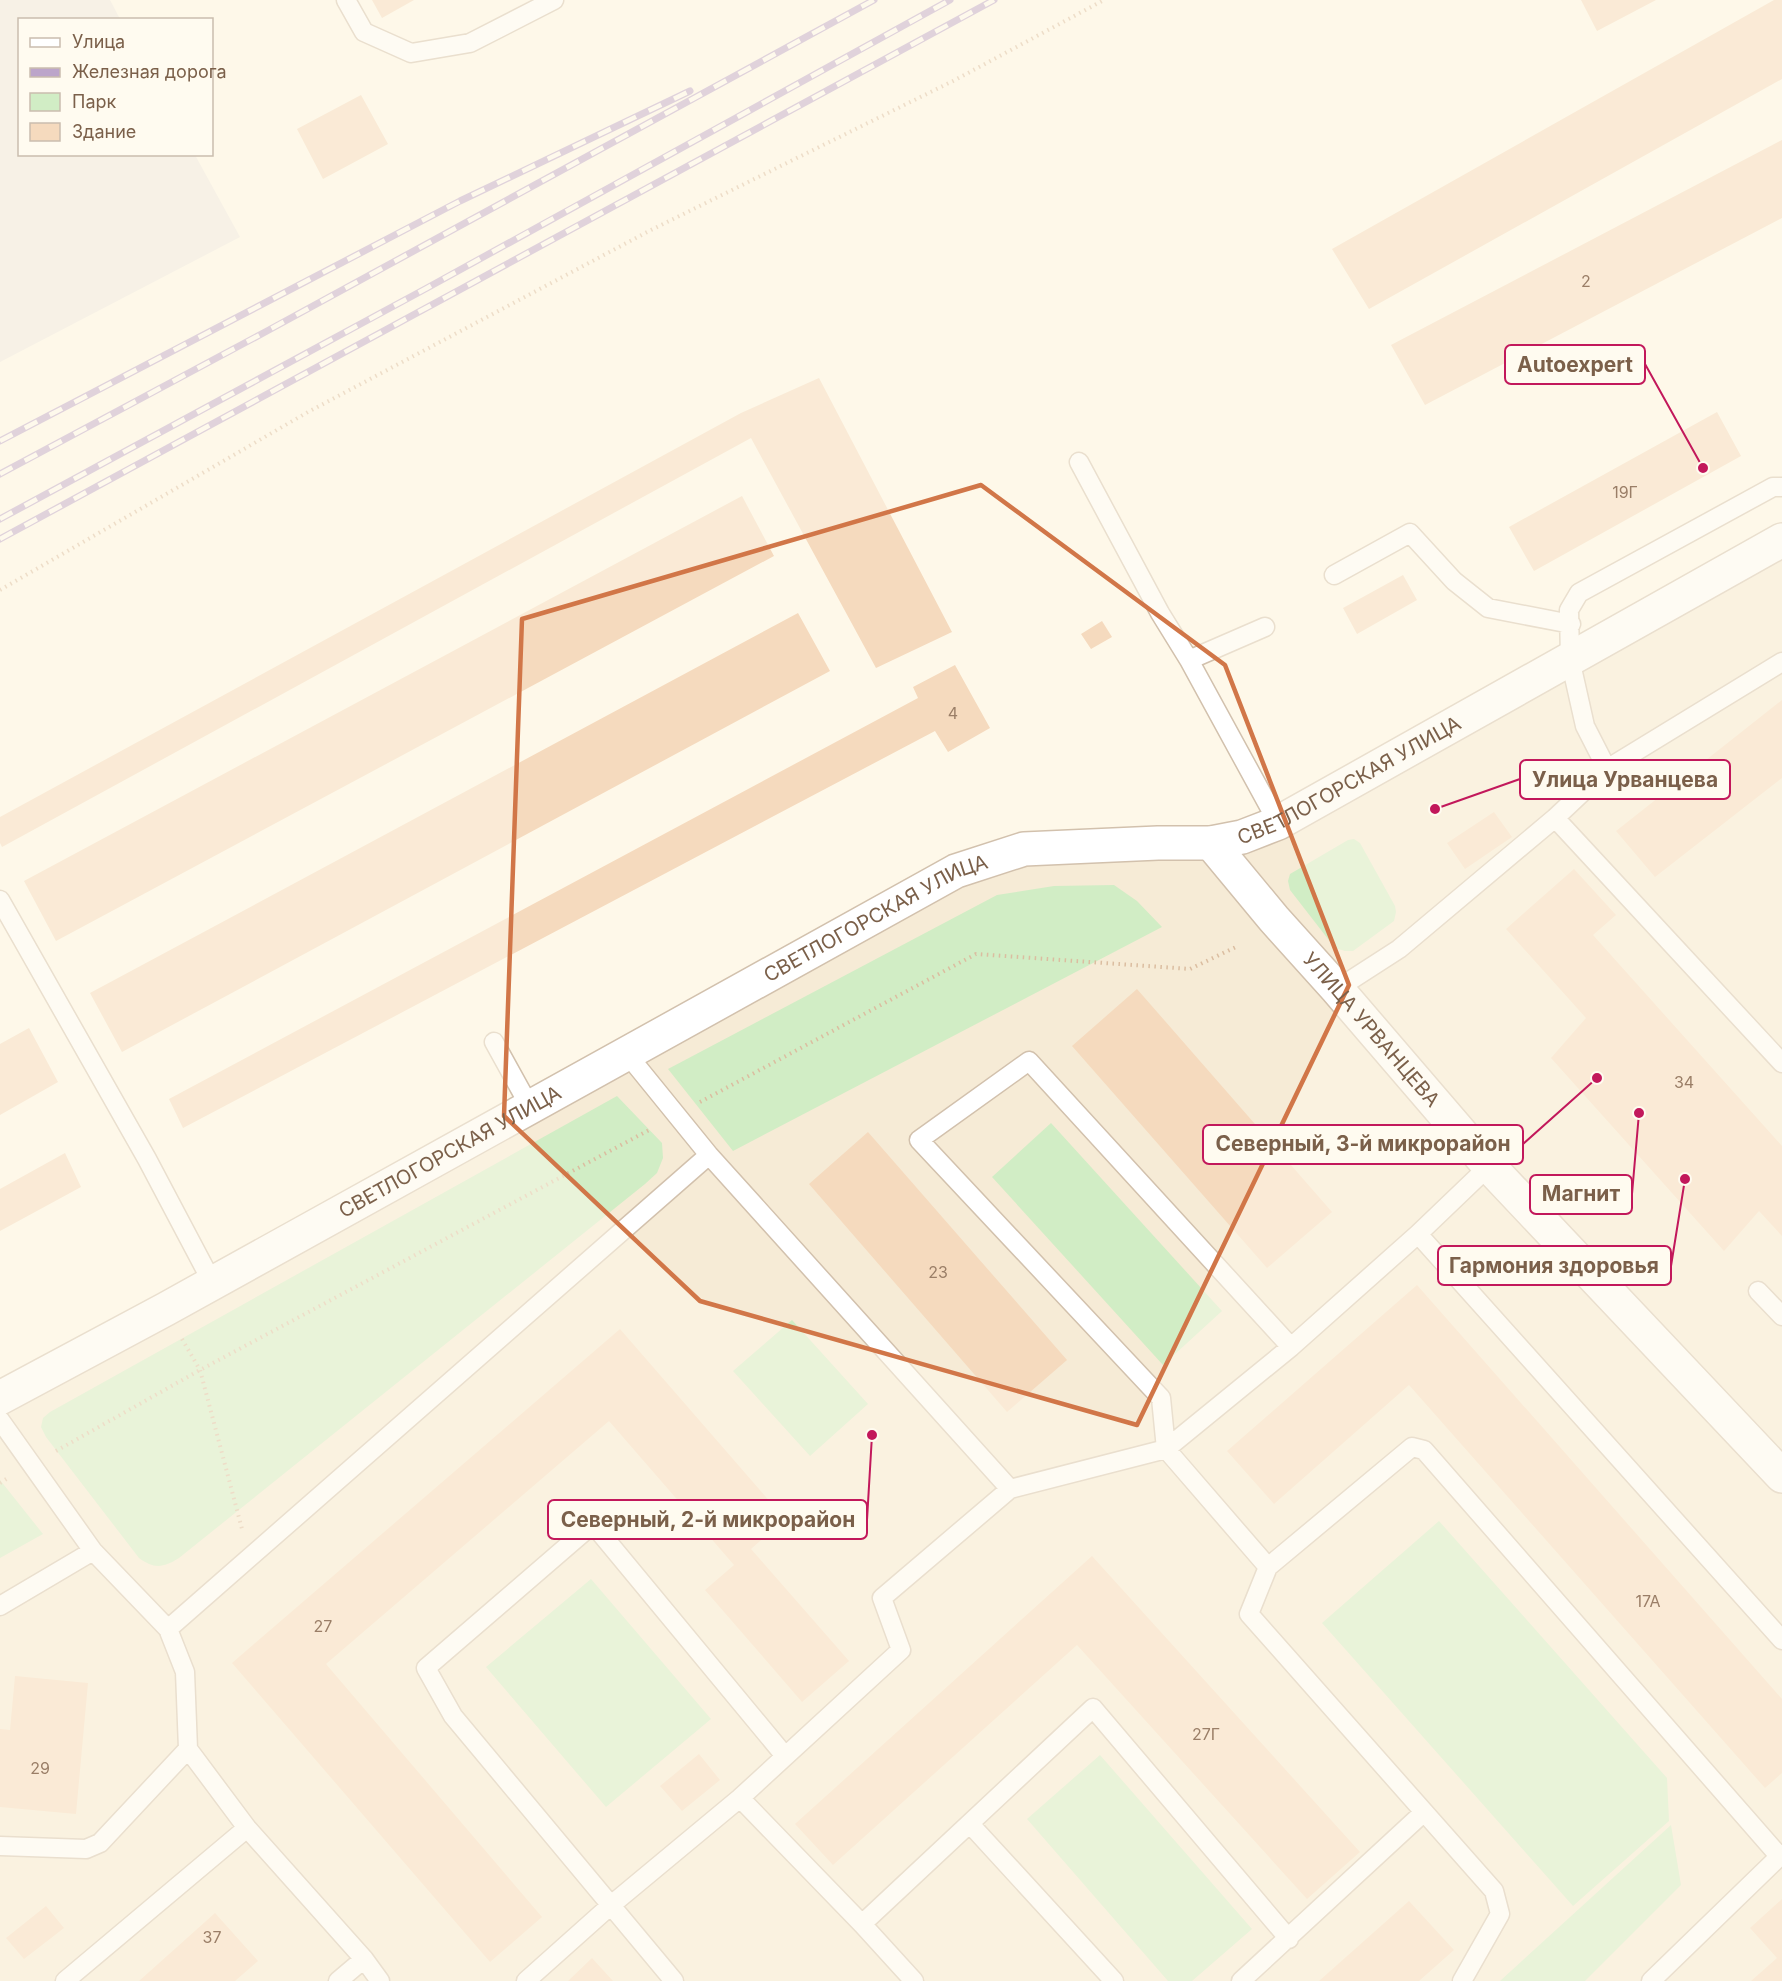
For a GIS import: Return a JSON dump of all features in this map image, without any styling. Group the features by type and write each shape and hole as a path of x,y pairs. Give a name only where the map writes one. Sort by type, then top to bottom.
{"street":[{"name":"СВЕТЛОГОРСКАЯ УЛИЦА","path":"0,1398 166,1309 956,871 1024,849 1211,843 1242,837 1278,823 1782,540"},
{"name":"УЛИЦА УРВАНЦЕВА","path":"1211,843 1274,919 1489,1166 1782,1476"}],"lane":[{"path":"346,0 364,32 411,53 470,43 554,0"},
{"path":"1079,462 1160,613 1189,660 1278,823"},
{"path":"1607,769 1585,726 1570,659 1569,610 1579,592 1773,487 1782,487"},
{"path":"1334,575 1410,533 1454,581 1488,608 1571,624"},
{"path":"1189,660 1265,627"},
{"path":"1337,989 1399,949 1555,818 1607,769 1782,663"},
{"path":"1555,818 1782,1063"},
{"path":"0,900 174,1207 212,1282"},
{"path":"494,1042 530,1107"},
{"path":"627,1054 709,1155 1010,1489"},
{"path":"1268,1567 1166,1449 1161,1398 920,1140 1029,1061 1291,1347"},
{"path":"168,1629 709,1155"},
{"path":"526,1981 610,1906 740,1798 901,1650 882,1598 1010,1489 1166,1449 1291,1347 1418,1234 1489,1166"},
{"path":"1418,1234 1782,1640"},
{"path":"1758,1291 1782,1316"},
{"path":"0,1420 93,1551 168,1629 184,1672 188,1749 247,1828 364,1959 380,1981"},
{"path":"1462,1981 1500,1914 1494,1891 1248,1614 1268,1567 1412,1447 1424,1450 1781,1855 1651,1981"},
{"path":"674,1981 453,1716 426,1668 593,1524 785,1756"},
{"path":"0,1606 93,1551"},
{"path":"862,1924 1093,1708 1289,1939"},
{"path":"0,1846 86,1849 100,1843 188,1749"},
{"path":"740,1798 914,1981"},
{"path":"1241,1981 1423,1813"},
{"path":"970,1824 1114,1981"},
{"path":"65,1981 247,1828"},
{"path":"338,1981 364,1959"}],"path":[{"path":"0,590 318,406 651,230 955,80 1104,0"},
{"path":"0,1483 200,1370 976,954 1190,969 1238,946"},
{"path":"179,1333 200,1370 249,1557"}],"highlighted area":[{"path":"981,485 1225,665 1349,985 1137,1425 700,1301 504,1116 522,619"}],"shaded area":[{"path":"0,0 110,0 119,18 18,18 18,156 196,156 240,237 0,362"},
{"path":"1782,540 1782,1981 0,1981 0,1398 956,871 1211,843"}],"green space":[{"path":"1354,839 1360,843 1395,906 1396,912 1394,921 1353,951 1345,951 1335,948 1290,890 1288,881 1290,874 1348,840"},
{"path":"1114,885 1137,901 1162,927 733,1151 668,1069 997,895 1054,886"},
{"path":"617,1096 662,1143 663,1158 657,1173 179,1558 159,1566 149,1564 139,1558 46,1437 41,1427 43,1418 50,1412"},
{"path":"1051,1123 1222,1311 1163,1365 992,1177"},
{"path":"792,1320 868,1404 810,1456 733,1371"},
{"path":"0,1480 43,1534 0,1558"},
{"path":"1439,1521 1667,1778 1669,1821 1573,1906 1322,1623"},
{"path":"591,1579 711,1719 606,1807 486,1667"},
{"path":"1100,1755 1252,1929 1192,1981 1168,1981 1027,1819"},
{"path":"1671,1825 1681,1885 1585,1981 1500,1981"}],"building":[{"path":"372,0 414,0 382,18"},
{"path":"1581,0 1656,0 1597,31"},
{"path":"1774,0 1782,0 1782,79 1369,309 1332,249"},
{"path":"361,95 388,144 323,179 297,129"},
{"path":"1782,140 1782,218 1425,405 1391,345"},
{"path":"819,378 952,632 876,668 751,438 2,847 0,817 741,413"},
{"path":"1717,412 1741,456 1534,571 1509,527"},
{"path":"742,496 774,556 56,941 24,881"},
{"path":"1403,575 1417,600 1357,634 1343,608"},
{"path":"798,613 830,671 122,1052 90,993"},
{"path":"1102,621 1112,637 1091,649 1081,634"},
{"path":"955,665 990,728 948,752 935,731 183,1128 169,1099 918,698 913,687"},
{"path":"1782,700 1782,778 1655,877 1616,831"},
{"path":"1494,812 1512,837 1465,869 1447,843"},
{"path":"1574,869 1616,915 1593,935 1782,1146 1782,1236 1759,1211 1724,1251 1551,1058 1586,1018 1506,929"},
{"path":"1137,989 1332,1212 1267,1268 1072,1046"},
{"path":"29,1028 58,1082 0,1115 0,1044"},
{"path":"868,1132 1067,1360 1007,1412 809,1184"},
{"path":"65,1153 81,1187 0,1231 0,1189"},
{"path":"1417,1285 1782,1699 1782,1773 1765,1788 1409,1385 1274,1504 1227,1451"},
{"path":"620,1329 785,1519 751,1549 849,1661 802,1702 705,1590 734,1565 609,1421 326,1664 542,1917 490,1962 232,1663"},
{"path":"1092,1556 1360,1852 1307,1899 1077,1645 833,1865 795,1824"},
{"path":"15,1676 88,1683 76,1814 0,1807 0,1729 10,1730"},
{"path":"699,1754 720,1780 682,1811 660,1786"},
{"path":"1782,1899 1782,1981 1751,1981 1777,1958 1750,1928"},
{"path":"1409,1901 1454,1950 1419,1981 1319,1981"},
{"path":"46,1906 64,1928 24,1959 6,1938"},
{"path":"215,1913 258,1961 235,1981 139,1981"},
{"path":"592,1958 613,1981 568,1981"}],"railway":[{"path":"0,474 874,0"},
{"path":"0,519 427,288 950,0"},
{"path":"0,539 994,0"},
{"path":"0,441 460,201 690,91"}],"place":[{"name":"Autoexpert","path":"1703,468"},
{"name":"Улица Урванцева","path":"1435,809"},
{"name":"Северный, 3-й микрорайон","path":"1597,1078"},
{"name":"Магнит","path":"1639,1113"},
{"name":"Гармония здоровья","path":"1685,1179"},
{"name":"Северный, 2-й микрорайон","path":"872,1435"}]}
